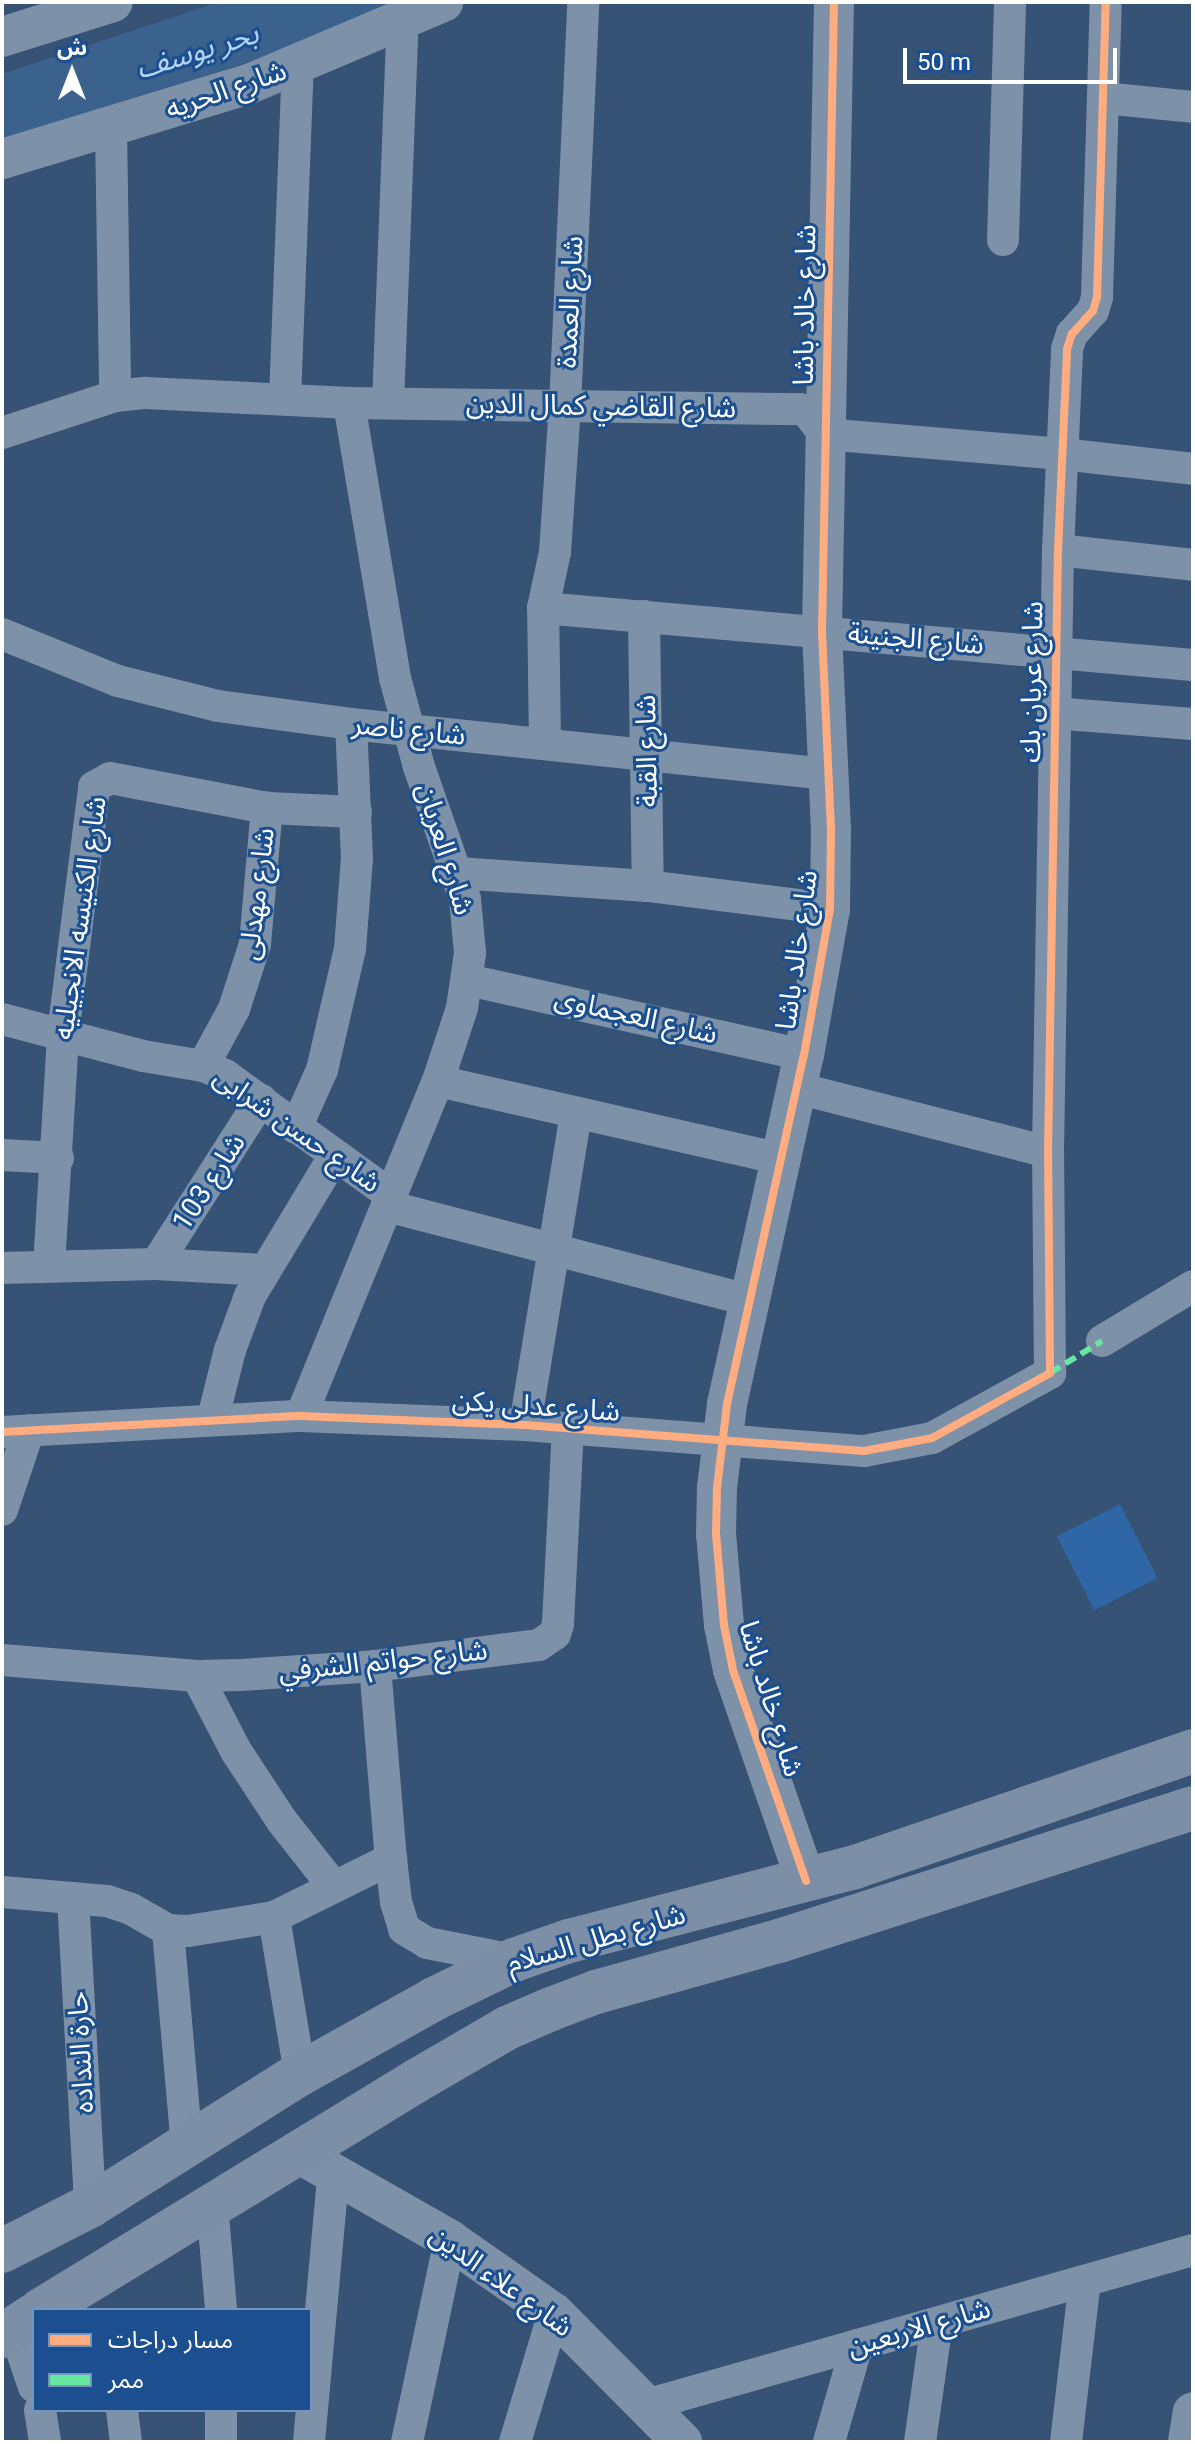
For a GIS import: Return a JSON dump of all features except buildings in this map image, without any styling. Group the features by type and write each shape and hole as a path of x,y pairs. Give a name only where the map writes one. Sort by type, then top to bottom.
{"main road":[{"name":"شارع بطل السلام","path":"2,2251 90,2206 300,2074 514,1960 569,1941 806,1881 909,1850 1178,1756"},
{"path":"1178,1756 1164,1785 1178,1804 1190,1809"},
{"path":"1116,1776 1129,1795 1134,1829"},
{"name":"شارع بطل السلام","path":"58,2308 86,2297 212,2204 507,2028 596,1992 779,1941 1190,1809"},
{"path":"384,2027 406,2043 416,2067 416,2081"}],"street":[{"path":"2,37 113,2"},
{"name":"شارع الحريه","path":"2,159 111,128 298,65 443,2"},
{"name":"شارع العمدة","path":"545,744 543,608 555,552 565,406 583,2"},
{"name":"شارع خالد باشا","path":"806,1881 733,1670 724,1625 716,1534 721,1442 800,1072 830,909 822,631 834,2"},
{"path":"1003,240 1010,2"},
{"name":"شارع عريان بك","path":"1050,1373 1048,1152 1053,650 1067,349 1072,334 1093,311 1097,297 1106,2"},
{"path":"388,403 403,17"},
{"path":"285,399 298,65"},
{"path":"1103,98 1193,107"},
{"path":"111,128 115,396"},
{"name":"شارع القاضي كمال الدين","path":"2,433 115,396 178,393 349,403 800,409 807,412 824,434"},
{"name":"شارع العريان","path":"301,1416 438,1081 468,980 469,926 457,873 408,729 385,635 349,403"},
{"path":"824,434 1062,454 1193,469"},
{"path":"1058,550 1193,565"},
{"name":"شارع الجنينة","path":"543,608 1053,650 1193,665"},
{"name":"شارع القبة","path":"644,616 648,886"},
{"name":"شارع ناصر","path":"2,634 69,663 168,695 218,706 351,724 828,774"},
{"path":"1053,713 1193,724"},
{"path":"296,1128 322,1070 343,990 355,907 356,812 351,724"},
{"name":"شارع الكنيسه الانجيليه","path":"49,1266 58,1158 63,1034 94,787 110,778 267,808 356,812"},
{"name":"شارع مهدلى","path":"203,1066 234,1009 255,944 267,808"},
{"path":"457,873 648,886 830,909"},
{"name":"شارع العجماوى","path":"468,980 800,1072 1048,1152"},
{"name":"شارع حسن شرابى","path":"2,1019 143,1056 203,1066 225,1075 389,1200 749,1300"},
{"path":"438,1081 781,1159"},
{"name":"شارع 103","path":"156,1264 261,1100"},
{"path":"525,1425 576,1113"},
{"path":"2,1155 58,1158"},
{"path":"213,1418 240,1322 264,1270 334,1157"},
{"path":"2,1268 156,1264 264,1270"},
{"path":"1102,1341 1193,1286"},
{"name":"شارع عدلى يكن","path":"16,1431 213,1418 301,1416 525,1425 864,1451 898,1447 963,1424 1050,1373"},
{"name":"شارع حواتم الشرفي","path":"2,1660 197,1676 375,1666 539,1645 555,1634 568,1428"},
{"path":"2,1510 16,1431"},
{"path":"375,1666 391,1859 399,1917 414,1938 514,1960"},
{"path":"197,1676 236,1751 274,1810 334,1887"},
{"path":"2,1892 119,1904 168,1930 188,1931 274,1917 391,1859"},
{"name":"حارة النداده","path":"73,1898 90,2206"},
{"path":"274,1917 300,2074"},
{"path":"168,1930 187,2146"},
{"name":"شارع علاء الدين","path":"296,2152 333,2176 450,2240 554,2313 663,2428"},
{"path":"312,2409 333,2176"},
{"path":"212,2204 221,2308"},
{"path":"407,2442 450,2240"},
{"name":"شارع الاربعين","path":"663,2428 857,2345 1193,2250"},
{"path":"1066,2442 1085,2281"},
{"path":"515,2442 554,2313"},
{"path":"23,2322 32,2375"},
{"path":"920,2442 937,2323"},
{"path":"829,2442 857,2345"},
{"path":"40,2412 45,2442"},
{"path":"122,2412 126,2442"},
{"path":"221,2412 221,2442"},
{"path":"309,2442 312,2412"},
{"path":"1188,2442 1193,2412"}],"shaded area":[{"path":"1120,1504 1158,1578 1094,1610 1057,1536"}],"water":[{"name":"بحر يوسف","path":"219,2 415,2 41,136 2,141 2,74"}],"marked path":[{"path":"1050,1373 1102,1341"}],"cycle path":[{"path":"806,1881 733,1670 724,1625 716,1534 717,1488 727,1404 804,1055 830,909 831,830 822,631 834,2"},
{"path":"2,1432 301,1416 525,1425 864,1451 932,1438 1050,1373 1048,1152 1058,550 1067,349 1072,334 1093,311 1097,297 1106,2"}]}
